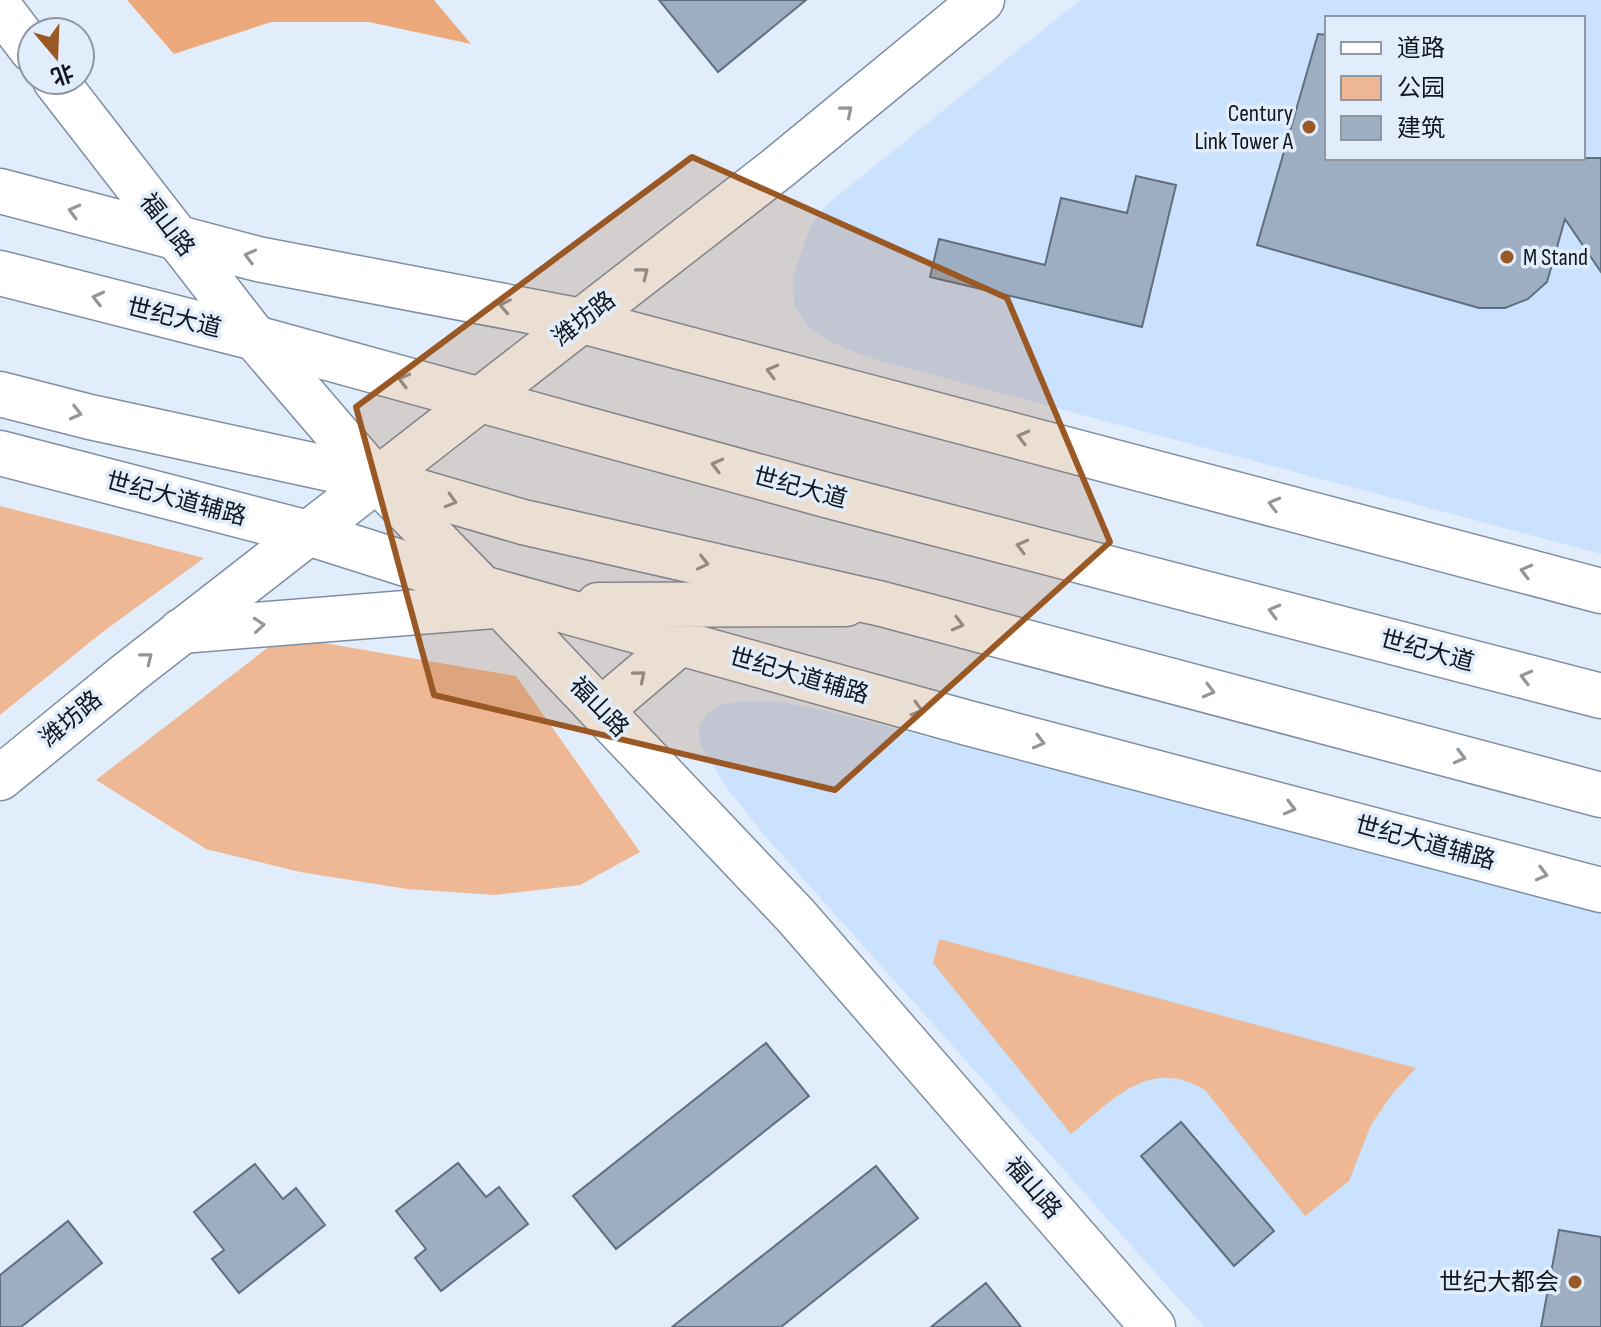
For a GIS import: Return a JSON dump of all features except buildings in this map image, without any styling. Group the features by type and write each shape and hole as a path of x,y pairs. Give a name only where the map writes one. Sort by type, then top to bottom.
{"street":[{"name":"潍坊路","path":"0,778 113,684 778,168 982,0"},
{"path":"0,8 16,29"},
{"name":"福山路","path":"67,96 255,338 376,479 508,599 601,710 796,916 1153,1327"},
{"path":"0,191 258,259 582,321 1601,591"},
{"name":"世纪大道","path":"0,273 255,338 826,495 1601,696"},
{"path":"0,394 90,417 376,479 523,522 882,604 1601,795"},
{"name":"世纪大道辅路","path":"0,453 308,533 508,599 1601,890"},
{"path":"181,631 508,599 882,604"},
{"path":"601,710 680,643"}],"highlighted area":[{"path":"692,157 1007,298 1110,542 835,790 434,695 356,407"}],"shaded area":[{"path":"127,0 434,0 471,44 369,22 271,22 174,54"},
{"path":"1080,0 1601,0 1601,554 888,363 833,343 809,327 794,305 793,275 811,226 826,205"},
{"path":"779,702 819,709 1601,912 1601,1327 1204,1327 765,836 729,791 700,745 699,727 708,713 721,705"}],"green space":[{"path":"0,506 204,558 100,634 0,715"},
{"path":"283,636 516,676 640,852 580,885 495,895 407,889 300,872 206,849 96,780"},
{"path":"939,939 1416,1068 1392,1094 1371,1125 1349,1181 1305,1216 1205,1090 1185,1081 1166,1078 1133,1086 1071,1134 933,963"}],"place":[{"name":"Century Link Tower A","path":"1309,127"},
{"name":"M Stand","path":"1507,257"},
{"name":"世纪大都会","path":"1575,1282"}]}
